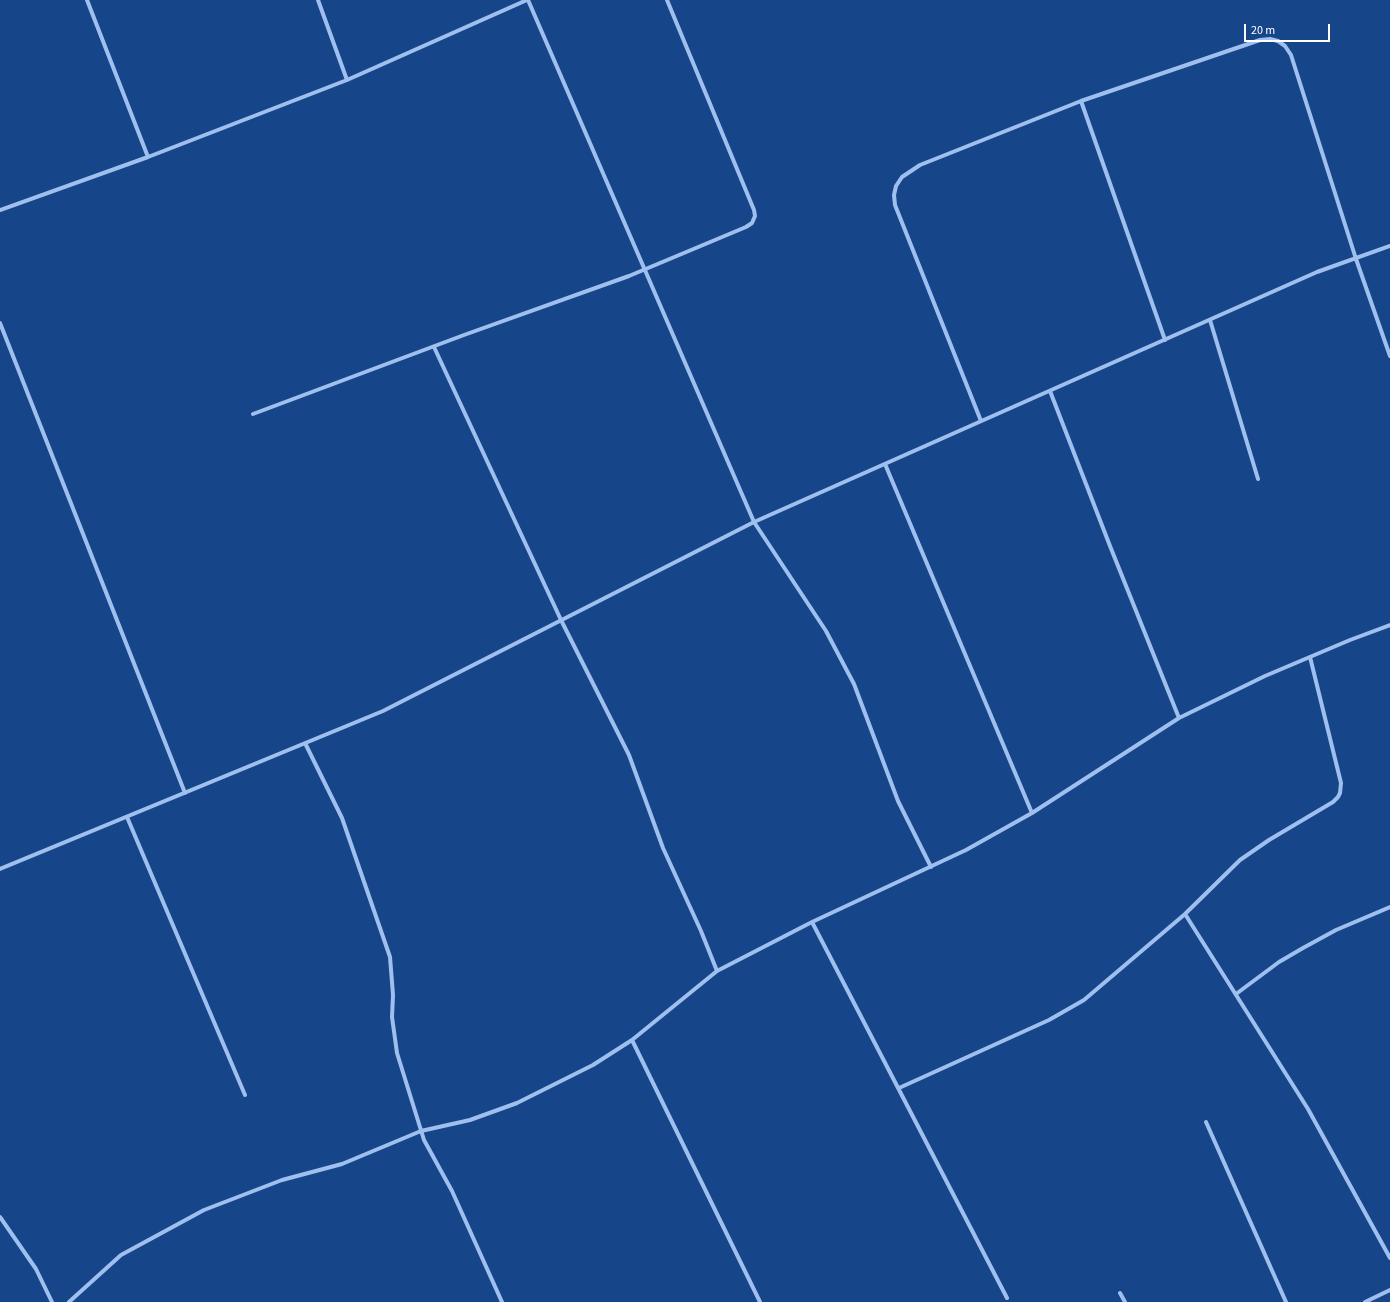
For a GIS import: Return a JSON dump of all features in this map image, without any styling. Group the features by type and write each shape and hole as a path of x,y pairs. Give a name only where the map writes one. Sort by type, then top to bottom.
{"street":[{"path":"87,0 148,158"},
{"path":"318,0 347,80"},
{"path":"0,210 148,158 347,80 528,0 754,522 826,631 854,684 898,801 931,867"},
{"path":"253,414 644,270 746,227 752,222 755,216 754,210 667,0"},
{"path":"981,421 895,205 894,195 896,186 902,177 920,165 1081,101 1260,40 1270,38 1286,46 1291,55 1356,259 1390,356"},
{"path":"1081,101 1165,340"},
{"path":"0,869 383,711 754,522 1317,272 1390,246"},
{"path":"1210,320 1258,480"},
{"path":"0,323 185,793"},
{"path":"434,347 561,620 629,755 663,848 701,931 717,971"},
{"path":"1050,391 1179,718"},
{"path":"885,464 1032,813"},
{"path":"69,1302 121,1255 204,1210 282,1180 342,1164 422,1131 470,1120 517,1103 593,1065 632,1040 717,971 812,922 966,850 1032,813 1179,718 1265,676 1350,640 1390,625"},
{"path":"900,1088 1049,1020 1084,1000 1185,914 1240,860 1256,848 1333,802 1340,793 1341,783 1310,657"},
{"path":"305,743 342,818 390,957 393,995 392,1017 397,1053 424,1140 452,1191 502,1302"},
{"path":"127,816 245,1095"},
{"path":"1236,994 1279,962 1303,948 1336,930 1390,907"},
{"path":"1185,914 1308,1109 1390,1258"},
{"path":"812,922 900,1088 1007,1298"},
{"path":"632,1040 760,1302"},
{"path":"1206,1122 1286,1302"},
{"path":"0,1217 36,1269 52,1302"},
{"path":"1365,1302 1390,1290"},
{"path":"1120,1292 1125,1302"}]}
